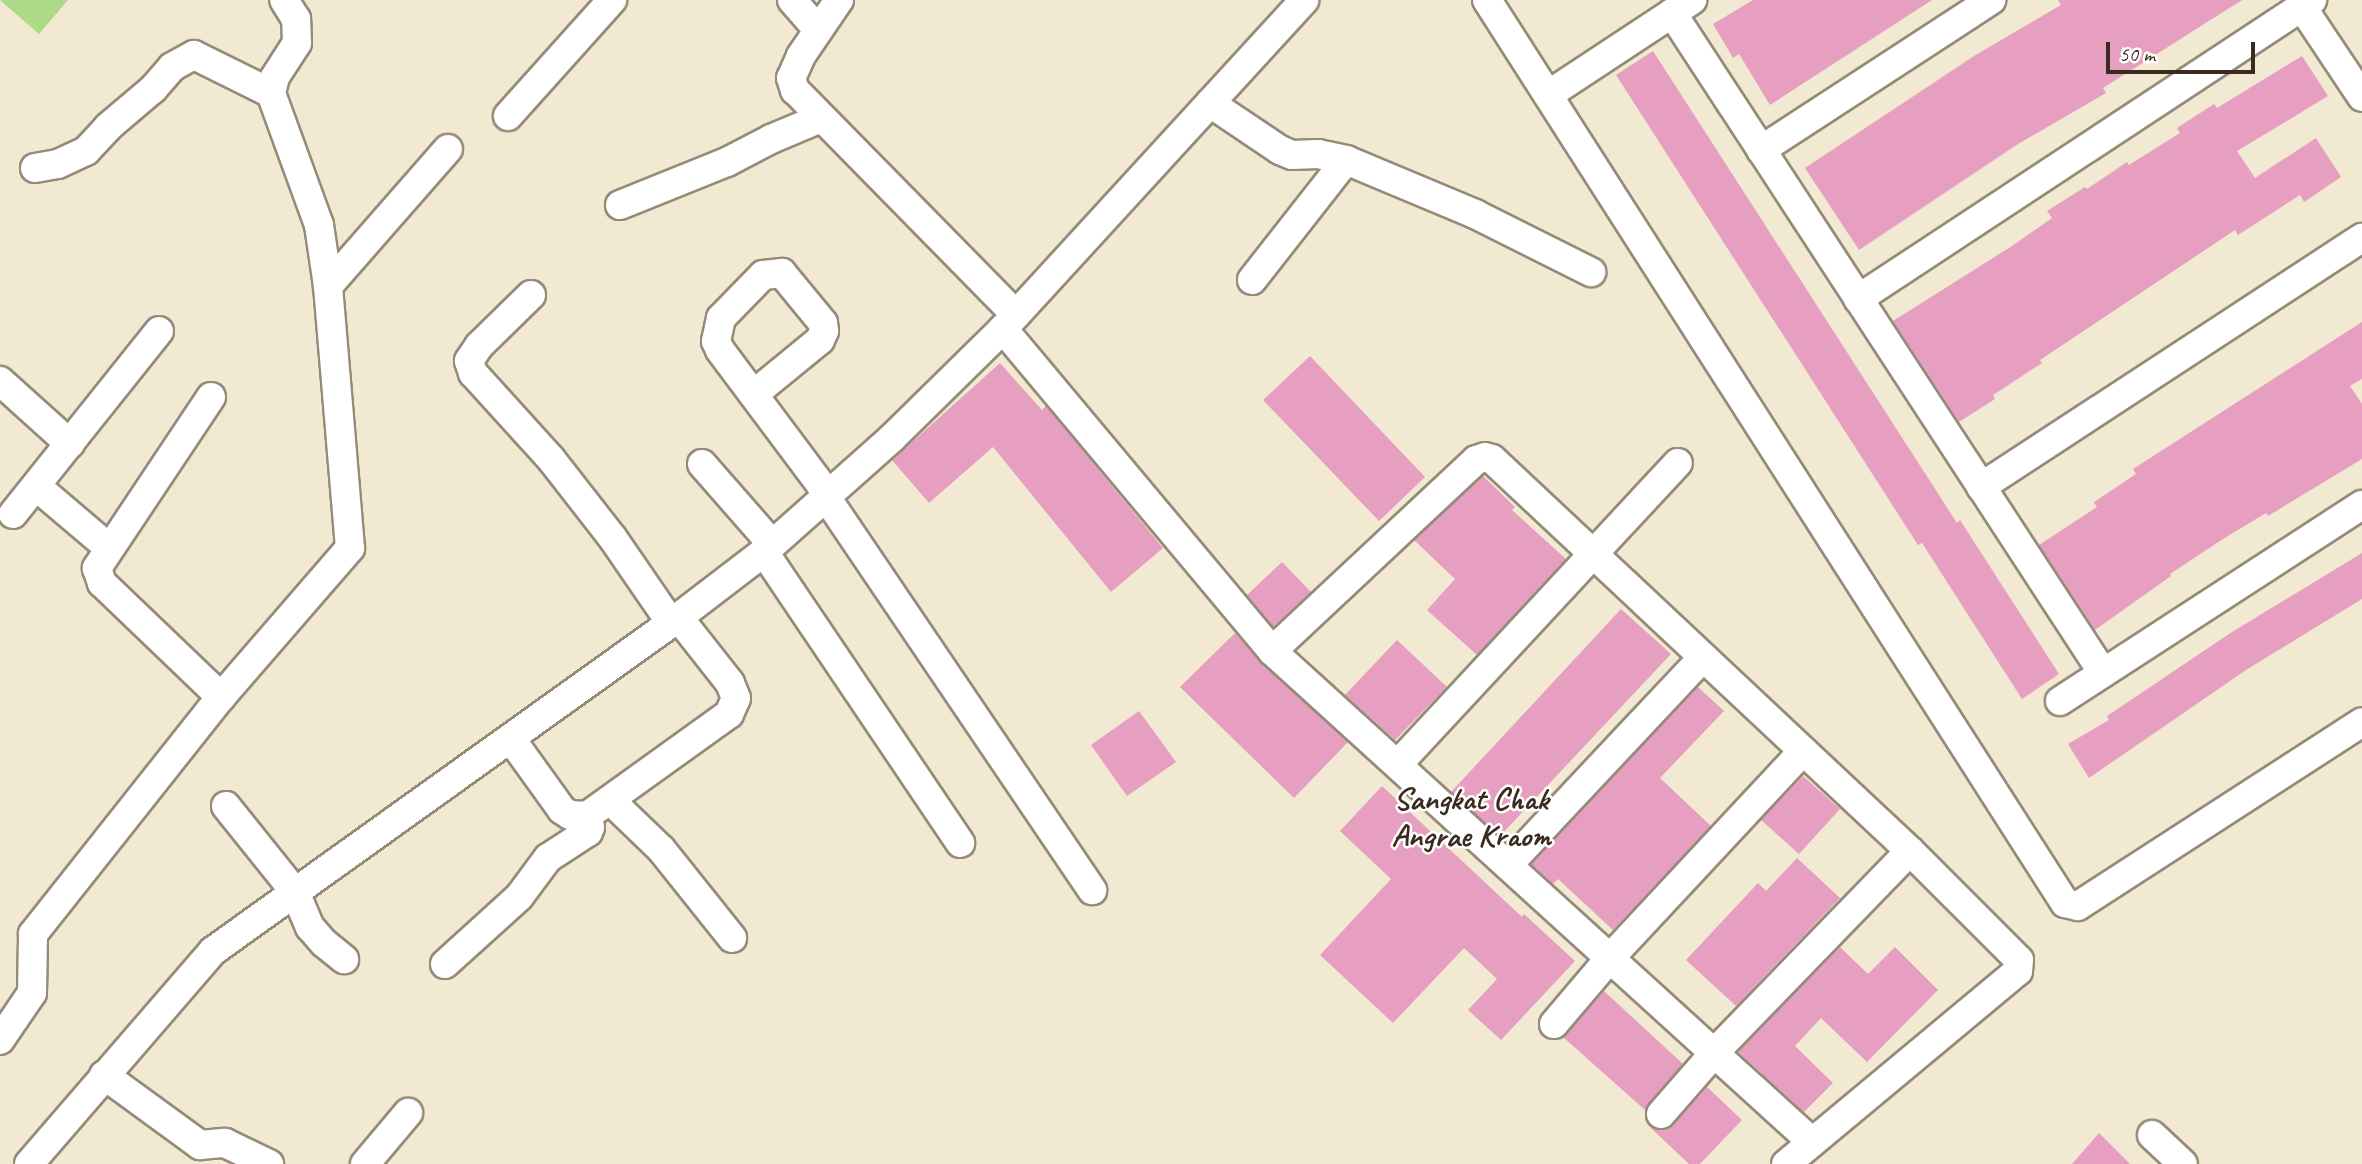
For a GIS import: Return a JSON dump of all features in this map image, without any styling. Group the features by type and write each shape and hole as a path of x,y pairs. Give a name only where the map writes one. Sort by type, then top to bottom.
{"street":[{"path":"0,1040 32,993 33,934 221,697 350,548 328,286 319,225 271,93 275,77 297,43 296,19 285,0"},
{"path":"508,116 612,0"},
{"path":"792,0 817,29"},
{"path":"839,0 817,29 791,78 795,90 1009,322 1272,651 1812,1142"},
{"path":"29,1164 213,951 674,620 768,548 826,497 1009,322 1304,0"},
{"path":"1487,0 2064,903 2078,906 2362,722"},
{"path":"1761,150 1991,0"},
{"path":"1858,299 2307,3 2362,97"},
{"path":"1548,95 1682,5 1761,150 2103,673"},
{"path":"35,168 67,161 86,151 108,127 153,89 172,67 194,55 271,93"},
{"path":"1210,103 1280,150 1292,155 1318,155 1346,160 1475,214 1591,272"},
{"path":"620,205 727,162 771,139 821,118"},
{"path":"328,286 448,149"},
{"path":"1252,280 1346,160"},
{"path":"1981,487 2362,238"},
{"path":"511,739 562,810 570,815 587,816 729,714 736,698 730,683 674,620 551,459 472,373 469,360 478,346 531,295"},
{"path":"13,514 159,331"},
{"path":"0,381 70,444"},
{"path":"754,394 821,485 826,497 1092,890"},
{"path":"211,397 97,568 102,583 221,697"},
{"path":"1272,651 1476,460 1485,457 1492,459 1910,851 2019,960 2018,971 1786,1164"},
{"path":"1398,764 1678,463"},
{"path":"702,464 768,548 960,843"},
{"path":"36,486 109,548"},
{"path":"2060,701 2362,505"},
{"path":"1508,865 1703,657"},
{"path":"1554,1024 1610,958 1803,751"},
{"path":"610,800 662,849 732,938"},
{"path":"226,806 295,892 310,927 344,959"},
{"path":"445,964 519,897 548,858 588,832 590,827 587,816"},
{"path":"1661,1114 1714,1052 1910,851"},
{"path":"104,1075 200,1146 225,1143 269,1164"},
{"path":"365,1164 408,1113"},
{"path":"2152,1135 2183,1164"}],"green space":[{"path":"0,0 68,0 39,34"}],"building":[{"path":"1753,0 1932,0 1770,105 1739,54 1733,58 1713,24"},
{"path":"2058,0 2242,0 2103,88 2106,93 2018,144 1859,250 1805,168 1974,56 2061,5"},
{"path":"1653,51 1957,523 1960,520 2059,674 2022,699 1922,543 1918,545 1616,75"},
{"path":"2302,56 2328,96 2237,151 2255,178 2316,138 2341,177 2304,202 2300,195 2238,235 2235,230 2040,360 2042,363 1993,395 1995,399 1959,422 1893,321 2052,218 2047,211 2180,133 2177,128 2214,104 2217,108"},
{"path":"2362,322 2362,379 2350,386 2362,404 2362,459 2268,516 2266,513 2223,539 2170,574 2171,576 2095,630 2039,545 2097,507 2094,502 2136,474 2133,469"},
{"path":"1310,356 1425,477 1379,521 1263,400"},
{"path":"1000,363 1042,410 1046,406 1163,548 1111,592 993,447 929,503 892,460"},
{"path":"1483,476 1515,507 1512,510 1566,559 1477,655 1427,610 1455,579 1414,540"},
{"path":"2362,553 2362,599 2246,670 2089,778 2068,744 2109,720 2107,716 2232,632"},
{"path":"1282,562 1311,592 1273,627 1247,595"},
{"path":"1621,609 1671,654 1500,836 1451,792"},
{"path":"1235,633 1261,663 1348,742 1294,798 1180,687"},
{"path":"1397,640 1447,687 1395,740 1345,695"},
{"path":"1698,687 1724,711 1660,778 1711,826 1613,930 1558,879 1553,884 1531,864"},
{"path":"1139,711 1176,762 1127,796 1091,745"},
{"path":"1803,776 1840,809 1799,854 1761,820"},
{"path":"1382,786 1522,917 1524,914 1575,961 1501,1040 1468,1010 1497,979 1464,948 1393,1023 1320,955 1391,879 1340,831"},
{"path":"1797,858 1840,898 1736,1006 1686,960 1758,883 1766,891"},
{"path":"1840,947 1868,974 1895,947 1938,990 1867,1062 1821,1018 1795,1046 1833,1083 1804,1112 1738,1052"},
{"path":"1604,991 1683,1064 1645,1110 1563,1037"},
{"path":"1707,1087 1742,1120 1700,1164 1689,1164 1651,1128 1666,1130 1673,1125"},
{"path":"2099,1133 2130,1164 2072,1164"}],"district":[{"name":"Sangkat Chak Angrae Kraom","path":"1471,818"}]}
